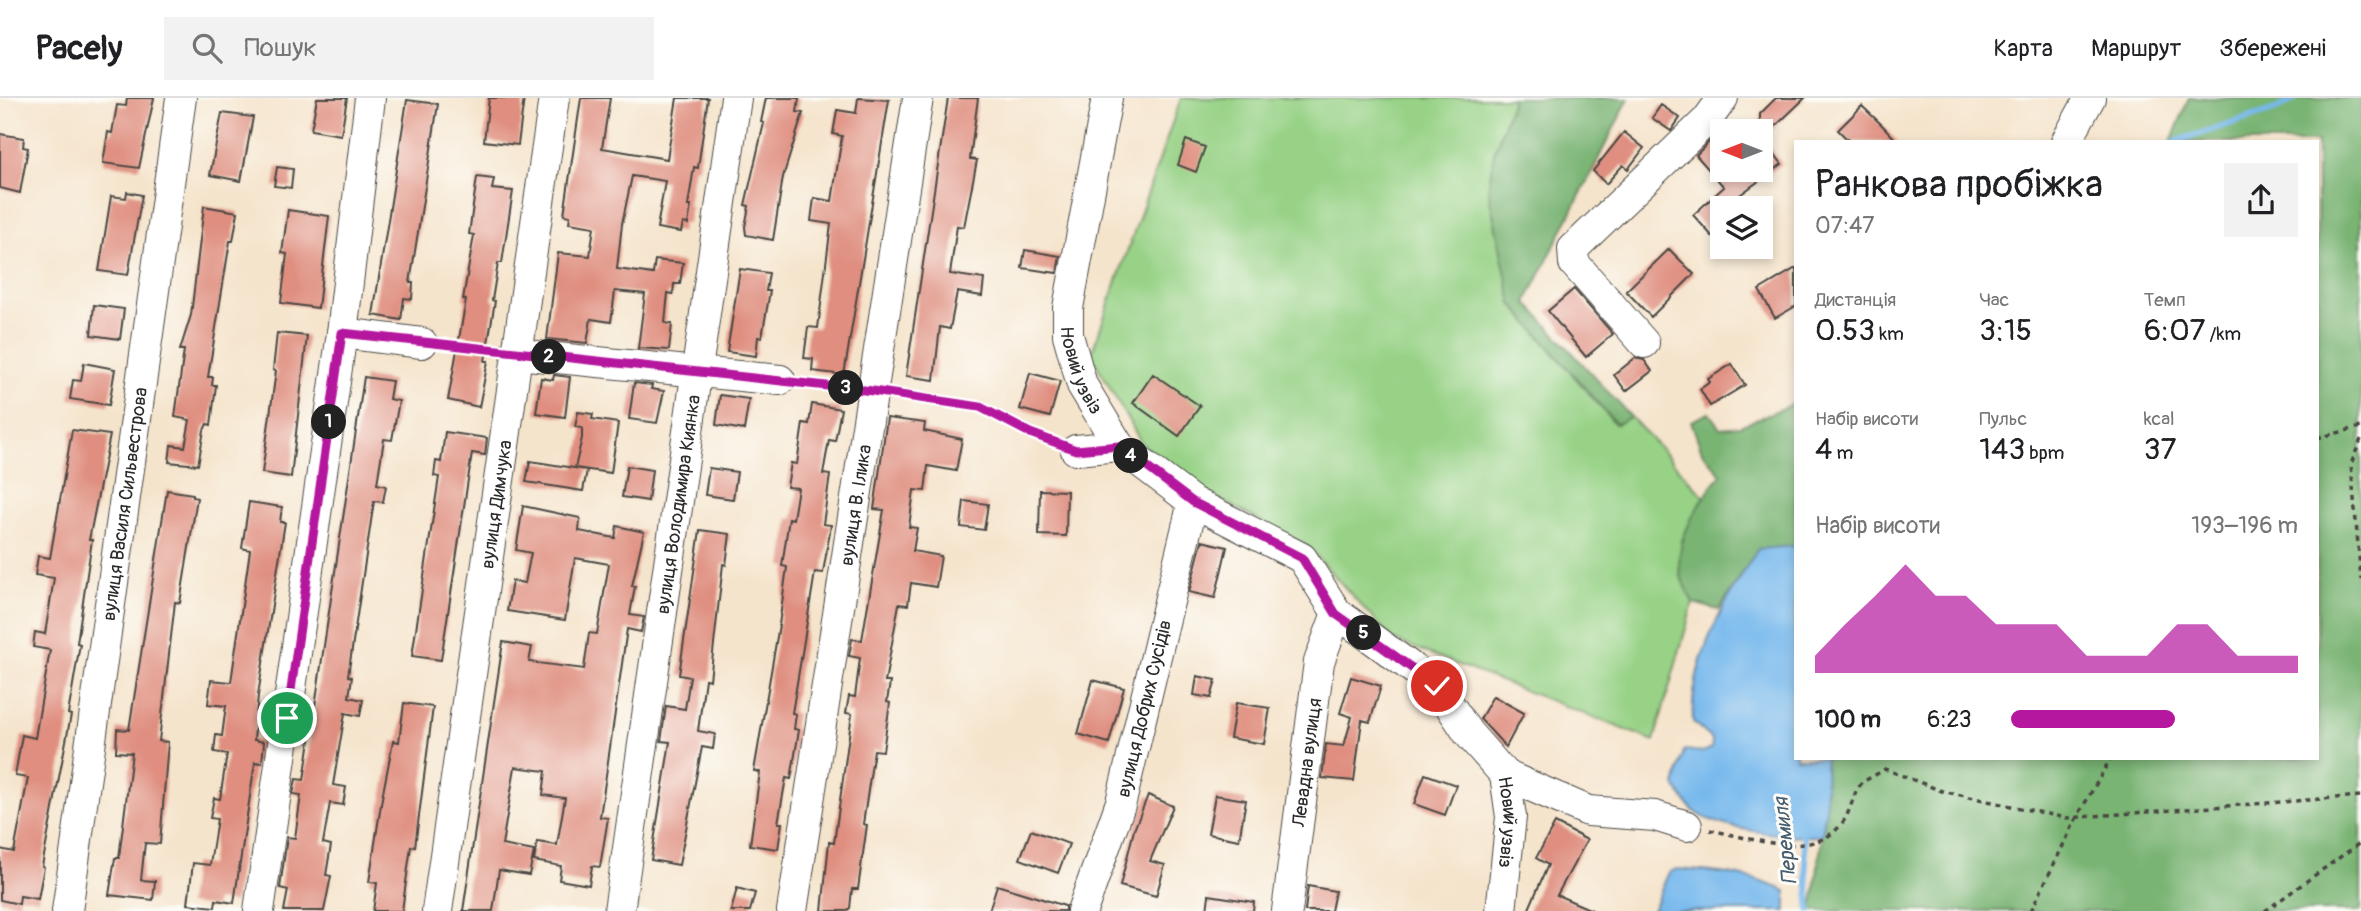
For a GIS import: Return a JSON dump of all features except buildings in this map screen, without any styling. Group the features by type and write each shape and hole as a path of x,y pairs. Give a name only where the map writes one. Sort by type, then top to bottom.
{"street":[{"name":"вулиця Василя Сильвестрова","path":"66,911 181,98"},
{"path":"260,911 342,333 370,98"},
{"name":"вулиця Димчука","path":"437,911 554,98"},
{"name":"вулиця Володимира Киянка","path":"619,911 736,98"},
{"name":"вулиця В. Ілика","path":"792,911 918,98"},
{"name":"Новий узвіз","path":"1107,98 1068,308 1068,335 1082,384 1119,446 1193,502 1302,558 1336,614 1437,686 1468,733 1506,775 1511,817 1501,911"},
{"path":"1644,343 1574,262 1573,249 1707,120 1723,98"},
{"path":"2067,140 2090,98"},
{"path":"342,333 422,343"},
{"path":"517,354 780,380"},
{"path":"1076,450 1119,446"},
{"name":"вулиця Добрих Сусідів","path":"1082,911 1121,802 1193,502"},
{"name":"Левадна вулиця","path":"1287,911 1319,662 1336,614"},
{"path":"1506,775 1588,811 1655,816 1687,826"}],"path":[{"path":"422,343 517,354"},
{"path":"780,380 980,407 1030,433 1076,450"},
{"path":"2319,438 2361,427"},
{"path":"2361,439 2351,464 2361,579"},
{"path":"2031,911 2077,817 2110,760"},
{"path":"1687,826 1799,846 1814,842 1840,826 1852,810 1860,785 1885,769 1942,792 2066,818 2361,796"},
{"path":"2265,911 2361,842"}],"green space":[{"path":"1181,98 1513,98 1494,153 1512,304 1615,424 1631,417 1704,496 1682,540 1680,573 1693,603 1654,741 1392,639 1306,545 1207,493 1142,444 1091,355"},
{"path":"1513,98 1629,98 1526,302 1631,417 1616,424 1512,304 1488,190 1494,153"},
{"path":"2189,98 2361,98 2361,911 1812,911 1826,808 1825,760 2319,760 2319,140 2172,140"},
{"path":"1794,403 1794,546 1758,549 1719,610 1693,603 1680,573 1679,560 1685,533 1705,496 1721,474 1702,452 1691,421 1709,413 1720,428 1740,426"}],"water":[{"path":"1794,546 1794,760 1825,760 1826,808 1822,836 1773,834 1718,823 1692,809 1675,786 1684,750 1703,752 1712,748 1712,739 1693,722 1697,676 1703,653 1722,610 1758,549"},
{"path":"1677,869 1733,875 1772,885 1786,891 1786,911 1652,911 1669,872"}],"waterway":[{"name":"Перемиля","path":"2180,140 2279,108 2296,98"},
{"name":"Перемиля","path":"1803,829 1810,911"}],"route":[{"path":"287,718 342,333 873,391 980,407 1030,433 1076,450 1119,446 1193,502 1302,558 1336,614 1437,686"}]}
